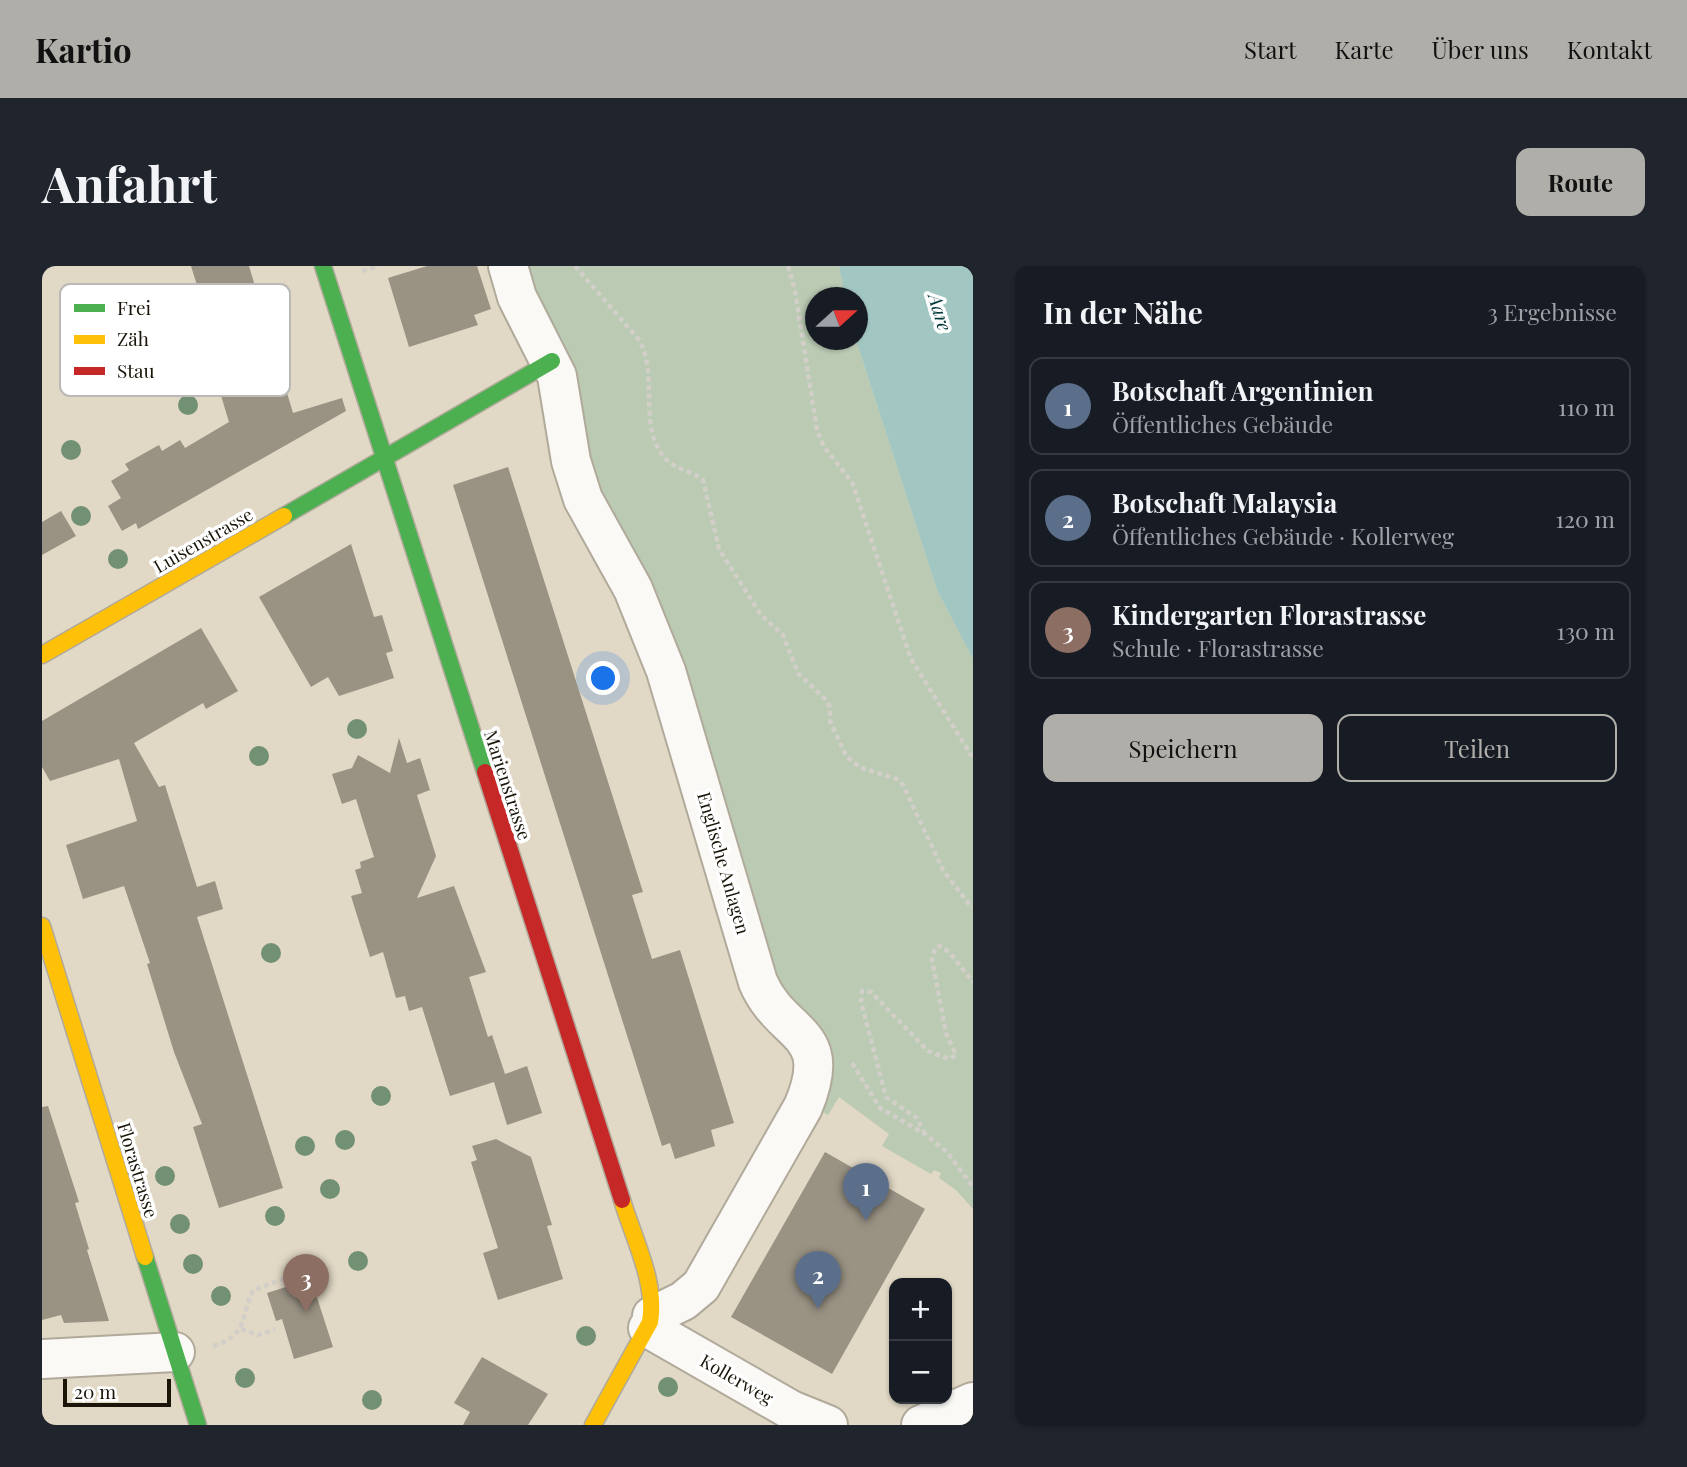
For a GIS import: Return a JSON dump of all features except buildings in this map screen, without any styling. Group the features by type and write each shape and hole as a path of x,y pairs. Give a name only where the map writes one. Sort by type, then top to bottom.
{"street":[{"name":"Marienstrasse","path":"323,266 640,1258 651,1297 650,1322"},
{"name":"Englische Anlagen","path":"508,266 517,297 552,360 574,474 590,515 633,589 666,671 758,982 764,995 803,1035 810,1048 814,1075 803,1107 701,1286 650,1322"},
{"path":"383,458 552,360"},
{"name":"Luisenstrasse","path":"42,655 383,458"},
{"name":"Florastrasse","path":"42,926 191,1350 198,1425"},
{"path":"593,1425 650,1322"},
{"name":"Kollerweg","path":"650,1322 791,1410 828,1425"},
{"path":"42,1359 191,1350"},
{"path":"921,1425 973,1402"}],"path":[{"path":"368,270 379,266"},
{"path":"575,266 639,340 647,354 652,432 656,445 677,468 703,480 719,549 761,615 783,635 798,673 825,699 830,708 830,721 846,756 861,768 897,779 904,785 943,870 973,910"},
{"path":"788,266 820,439 852,482 911,659 973,758"},
{"path":"925,1134 917,1118 886,1097 862,1002 862,990 871,992 928,1051 950,1059 956,1055 942,1009 932,960 935,948 940,946 949,952 973,982"},
{"path":"849,1056 880,1108 925,1134 947,1152 973,1187"},
{"path":"191,1350 224,1343 241,1328 253,1290 284,1279"},
{"path":"241,1328 258,1335 275,1329"}],"green space":[{"path":"511,266 839,266 843,287 805,287 805,350 859,350 937,590 973,659 973,1209 956,1190 939,1178 941,1173 934,1170 931,1174 882,1146 889,1134 839,1097 828,1115 808,1103 813,1091 764,992"}],"water":[{"name":"Aare","path":"839,266 973,266 973,659 937,590 859,350 868,350 868,287 843,287"}],"traffic: fast":[{"path":"323,266 485,772"},
{"path":"284,516 552,361"},
{"path":"145,1257 198,1425"}],"traffic: slow":[{"path":"42,655 284,516"},
{"path":"42,926 145,1257"},
{"path":"593,1425 650,1322 647,1276 622,1200"}],"traffic: jam":[{"path":"485,772 622,1200"}],"place":[{"name":"Botschaft Argentinien","path":"866,1221"},
{"name":"Botschaft Malaysia","path":"818,1309"},
{"name":"Kindergarten Florastrasse","path":"306,1312"}]}
